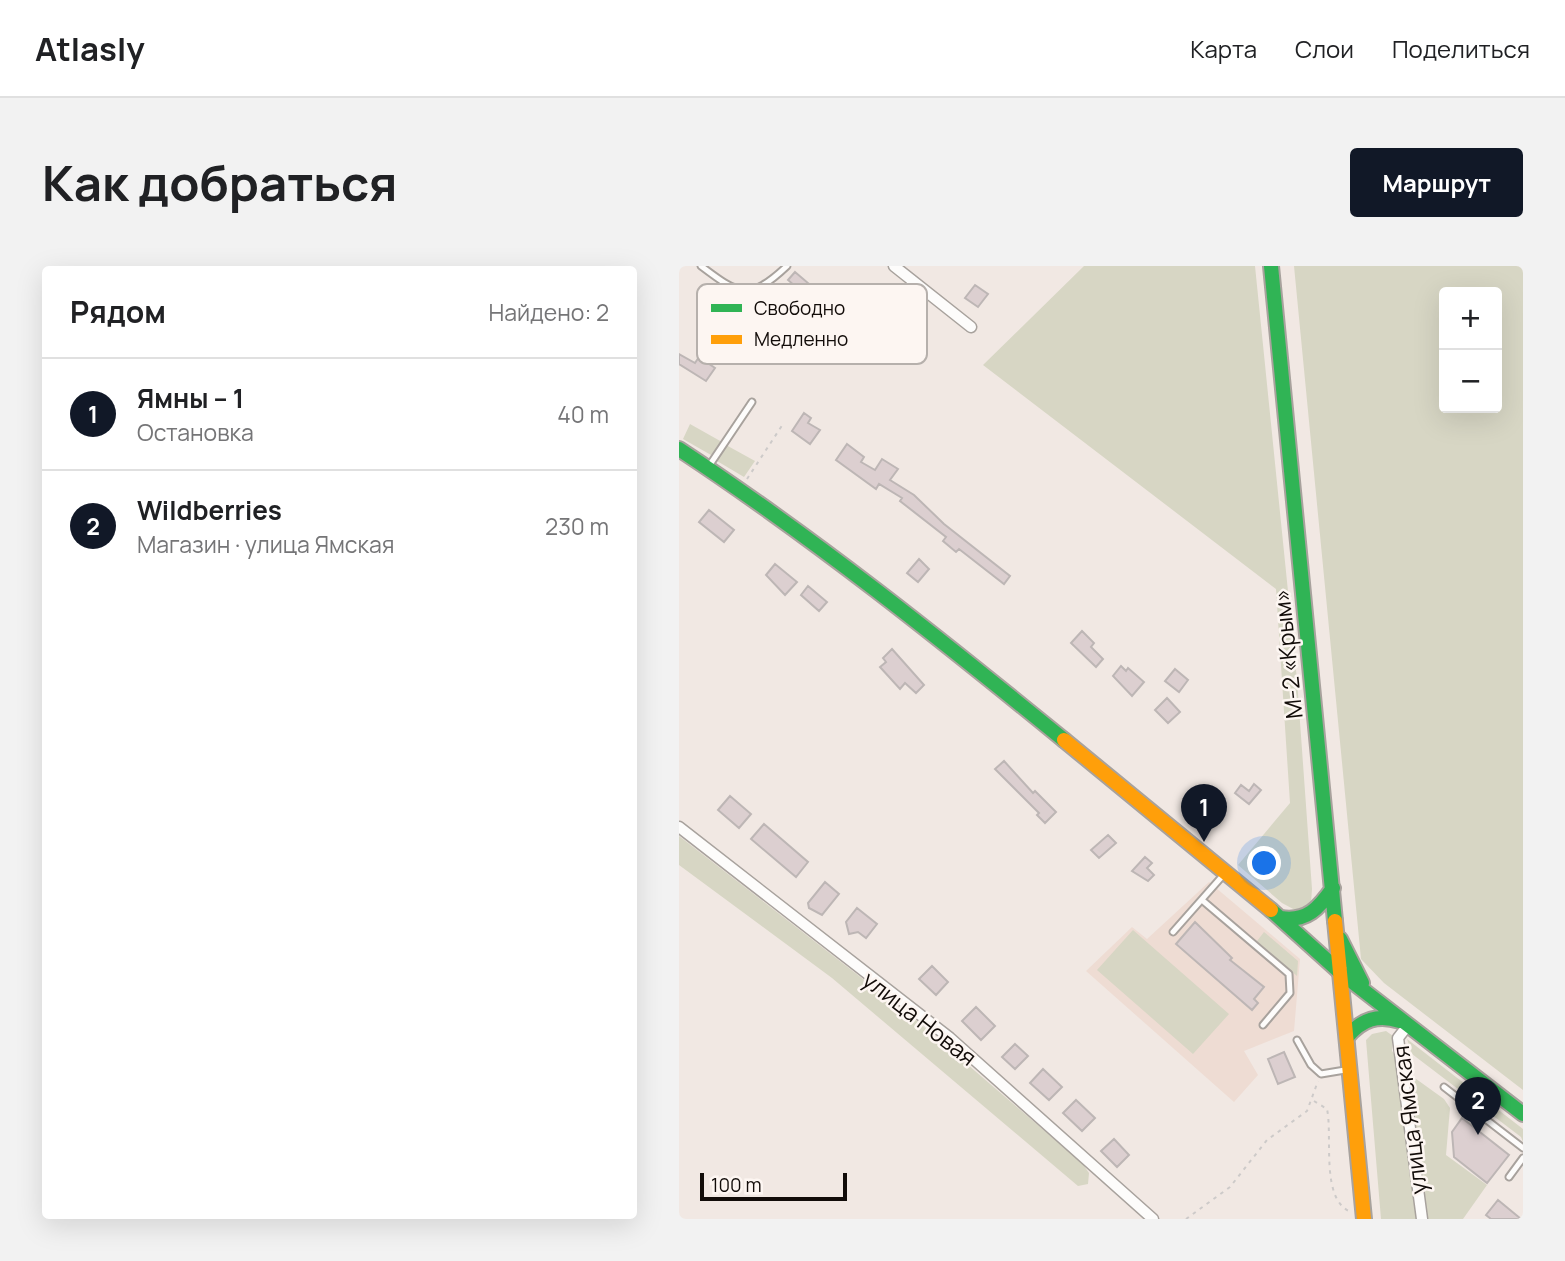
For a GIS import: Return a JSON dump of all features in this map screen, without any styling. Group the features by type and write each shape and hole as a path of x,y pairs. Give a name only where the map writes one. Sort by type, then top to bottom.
{"main road":[{"name":"М-2 «Крым»","path":"1272,266 1350,1070"},
{"path":"679,449 741,488 946,643 1226,872 1341,973 1523,1114"},
{"path":"1281,918 1293,920 1308,917 1333,888"},
{"path":"1337,933 1354,972 1372,996"},
{"path":"1347,1037 1357,1025 1373,1017 1389,1017 1409,1024"},
{"path":"1350,1070 1364,1218"}],"street":[{"path":"894,266 917,284"},
{"path":"927,292 971,327"},
{"name":"улица Новая","path":"679,827 950,1038 1153,1219"},
{"name":"улица Ямская","path":"1409,1024 1398,1038 1422,1219"}],"lane":[{"path":"701,266 725,284"},
{"path":"764,284 787,266"},
{"path":"709,467 752,402"},
{"path":"1173,932 1226,872"},
{"path":"1202,900 1289,974 1290,993 1263,1025"},
{"path":"1297,1040 1311,1065 1321,1073 1350,1070"},
{"path":"1444,1087 1523,1148"},
{"path":"1509,1177 1523,1158"}],"path":[{"path":"741,488 783,424"},
{"path":"1186,1219 1236,1181 1267,1140 1307,1111 1313,1101 1321,1073"},
{"path":"1313,1101 1322,1104 1328,1115 1333,1195 1346,1211 1364,1218"}],"shaded area":[{"path":"1209,882 1300,959 1294,1031 1244,1051 1258,1075 1234,1102 1086,971 1132,927 1147,939"}],"green space":[{"path":"1084,266 1255,266 1297,680 1312,889 1311,903 1297,911 1282,903 1238,865 1290,803 1276,589 983,365"},
{"path":"1294,266 1523,266 1523,1090 1384,983 1361,959"},
{"path":"690,424 722,442 711,455 683,439"},
{"path":"726,445 755,461 744,477 717,461"},
{"path":"679,836 917,1021 1082,1163 1089,1173 1088,1184 1078,1186 832,978 679,865"},
{"path":"1133,930 1229,1014 1193,1054 1097,970"},
{"path":"1264,932 1298,961 1297,976 1257,941"},
{"path":"1386,1031 1393,1036 1392,1051 1412,1076 1444,1099 1450,1108 1446,1155 1487,1185 1463,1219 1381,1219 1366,1040 1372,1034"},
{"path":"1407,1039 1523,1129 1523,1142 1521,1137 1412,1054"}],"building":[{"path":"795,272 809,284 793,284 788,280"},
{"path":"975,285 988,294 978,307 965,298"},
{"path":"679,354 695,363 697,360 697,364 709,364 715,368 706,381 679,364"},
{"path":"804,413 811,418 808,423 820,430 810,444 792,431"},
{"path":"847,444 864,457 861,462 875,470 882,459 898,469 890,480 914,495 944,524 1010,576 1004,584 959,549 956,552 943,541 946,537 900,501 902,498 879,484 876,489 836,460"},
{"path":"709,510 734,530 724,542 699,522"},
{"path":"919,559 929,569 918,582 907,573"},
{"path":"775,564 797,582 785,595 766,575"},
{"path":"808,586 827,602 819,611 801,595"},
{"path":"1082,631 1094,643 1091,647 1103,659 1096,667 1071,643"},
{"path":"892,649 924,685 916,693 905,683 900,689 880,667 886,662 883,658"},
{"path":"1121,666 1126,671 1128,668 1144,682 1132,696 1113,676"},
{"path":"1175,669 1188,680 1179,692 1165,681"},
{"path":"1167,698 1180,712 1168,723 1155,710"},
{"path":"1004,761 1033,793 1035,791 1056,812 1045,823 1037,815 1039,813 995,769"},
{"path":"1254,784 1261,790 1249,804 1235,793 1241,785 1249,791"},
{"path":"730,796 751,814 739,828 718,810"},
{"path":"764,824 808,862 796,877 751,839"},
{"path":"1108,835 1116,843 1099,858 1091,850"},
{"path":"1145,857 1152,863 1147,868 1154,875 1148,881 1132,871"},
{"path":"825,882 839,894 822,915 809,908 808,903"},
{"path":"857,908 877,924 866,938 858,932 849,934 846,922"},
{"path":"1195,922 1232,958 1230,960 1264,987 1254,999 1258,1003 1252,1010 1176,944"},
{"path":"932,966 948,982 936,995 919,979"},
{"path":"976,1007 995,1026 981,1040 962,1021"},
{"path":"1015,1044 1028,1056 1015,1069 1002,1057"},
{"path":"1284,1052 1295,1077 1278,1084 1268,1059"},
{"path":"1043,1069 1062,1087 1049,1100 1030,1083"},
{"path":"1076,1100 1095,1118 1082,1131 1063,1113"},
{"path":"1462,1118 1509,1155 1487,1183 1454,1157 1452,1132"},
{"path":"1114,1139 1129,1155 1117,1167 1101,1151"},
{"path":"1498,1200 1521,1219 1491,1219 1486,1215"}],"traffic: fast":[{"path":"1271,266 1335,921"},
{"path":"679,449 827,553 1064,740"},
{"path":"1281,918 1305,916 1323,902 1333,888"},
{"path":"1271,910 1341,973 1523,1114"},
{"path":"1340,939 1362,983"},
{"path":"1347,1037 1371,1020 1385,1018 1400,1021"}],"traffic: slow":[{"path":"1064,740 1271,910"},
{"path":"1335,921 1364,1219"}],"place":[{"name":"Ямны – 1","path":"1204,842"},
{"name":"Wildberries","path":"1478,1135"}]}
